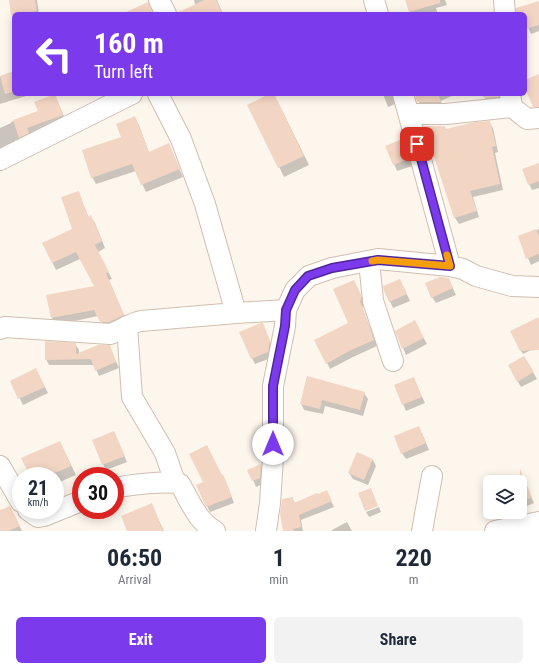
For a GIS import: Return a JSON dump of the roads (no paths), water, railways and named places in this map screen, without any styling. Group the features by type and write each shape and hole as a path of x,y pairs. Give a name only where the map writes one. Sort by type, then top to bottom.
{"street":[{"path":"159,0 165,12"},
{"path":"374,0 377,12"},
{"path":"504,0 505,12"},
{"path":"0,160 128,96"},
{"path":"159,96 181,139 205,204 236,313"},
{"path":"404,96 450,266"},
{"path":"409,114 446,114 511,101 527,119 539,118"},
{"path":"266,531 270,503 273,458 273,386 285,326 286,310 295,290 308,276 332,268 378,260 450,266 463,269 476,276 512,286 539,287"},
{"path":"369,261 373,301 394,362"},
{"path":"0,329 6,327 110,334 122,330 133,322 286,310"},
{"path":"127,326 132,397 165,453 175,482"},
{"path":"0,465 12,485"},
{"path":"422,531 432,476"},
{"path":"124,486 164,482 175,482 180,484 202,522 214,531"},
{"path":"495,531 539,522"}]}
